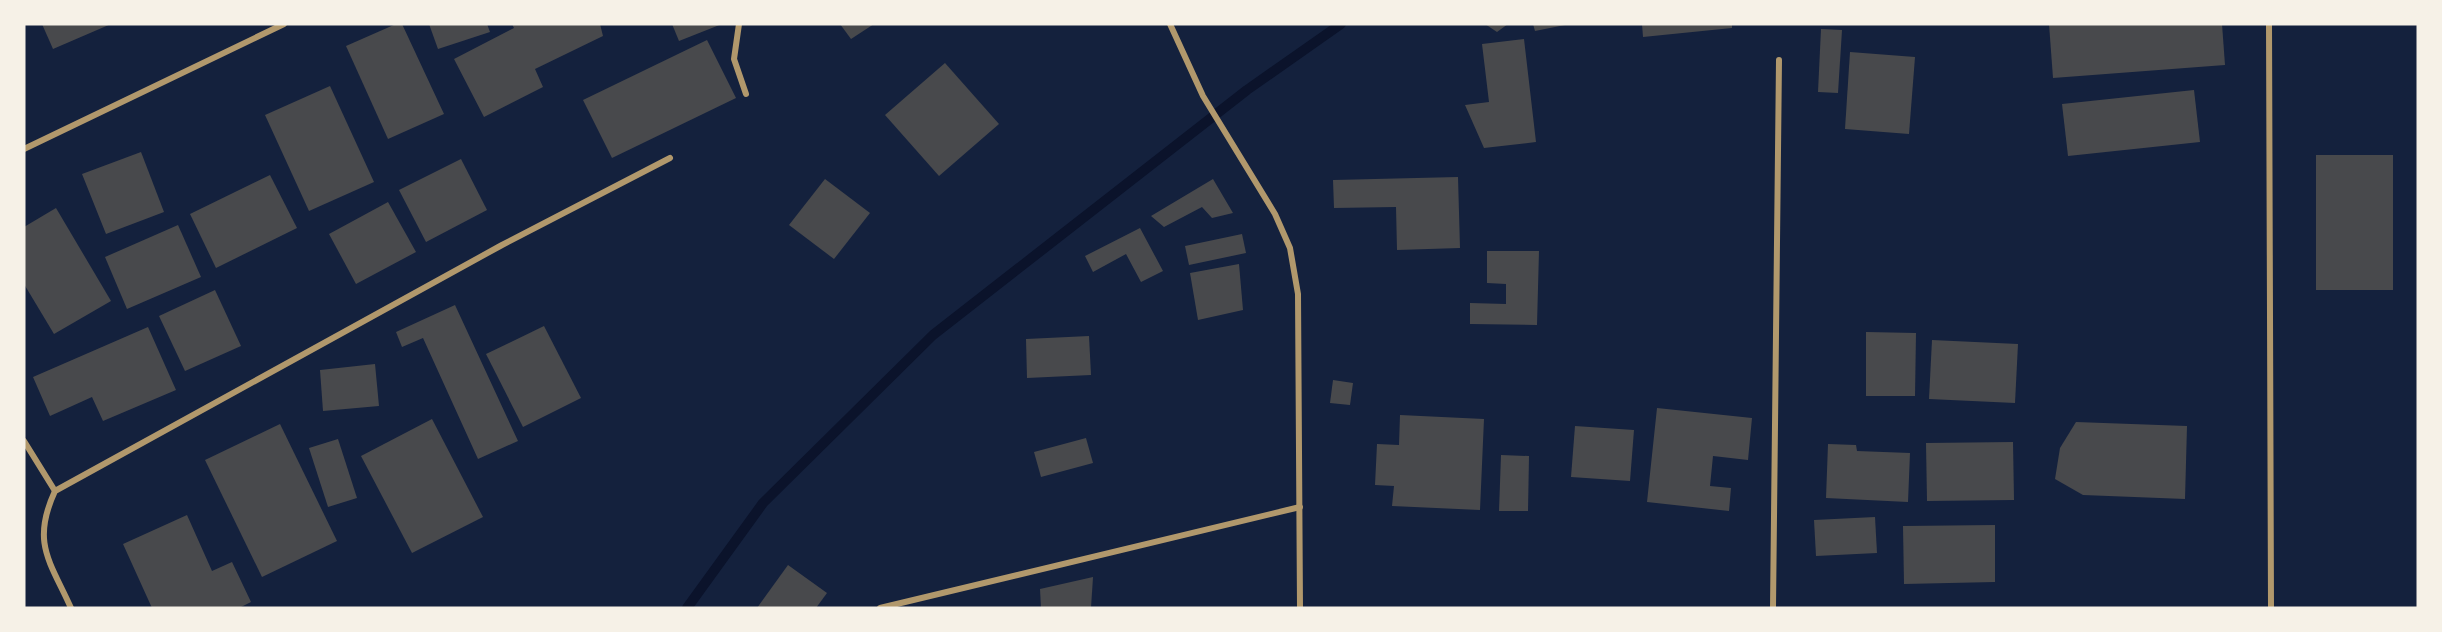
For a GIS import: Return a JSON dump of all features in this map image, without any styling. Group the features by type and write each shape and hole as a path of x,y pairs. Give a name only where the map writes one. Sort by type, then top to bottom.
{"street":[{"path":"24,149 284,24"},
{"path":"739,24 734,59 746,94"},
{"path":"1170,24 1203,96 1275,214 1290,248 1298,294 1300,608"},
{"path":"2269,24 2271,608"},
{"path":"1773,608 1779,60"},
{"path":"72,608 43,544 44,515 55,492 502,245 670,158"},
{"path":"24,441 55,492"},
{"path":"880,608 1299,507"}],"building":[{"path":"42,24 111,24 53,49"},
{"path":"396,24 402,24 444,114 388,139 346,46"},
{"path":"429,24 487,24 490,32 438,49"},
{"path":"512,24 600,24 603,36 535,69 543,87 484,117 454,59 514,28"},
{"path":"672,24 722,24 679,41"},
{"path":"840,24 874,24 851,39"},
{"path":"1485,24 1508,24 1497,32"},
{"path":"1533,24 1565,24 1565,25 1535,31"},
{"path":"1642,24 1732,24 1732,28 1643,37"},
{"path":"2049,24 2222,24 2225,65 2053,78"},
{"path":"1821,29 1842,30 1838,93 1818,92"},
{"path":"1524,39 1536,142 1484,148 1465,105 1489,102 1482,44"},
{"path":"707,40 736,98 612,158 583,100"},
{"path":"1850,52 1915,57 1909,134 1845,129"},
{"path":"945,63 999,124 939,176 885,115"},
{"path":"330,86 374,182 309,211 265,115"},
{"path":"2194,90 2200,142 2068,156 2062,104"},
{"path":"141,152 164,212 106,234 82,174"},
{"path":"2316,155 2393,155 2393,290 2316,290"},
{"path":"461,159 487,210 426,242 399,190"},
{"path":"270,175 297,228 216,268 190,214"},
{"path":"1458,177 1460,248 1397,250 1396,207 1334,208 1333,180"},
{"path":"825,179 870,213 834,259 789,225"},
{"path":"1213,179 1233,213 1212,218 1202,207 1164,227 1151,216"},
{"path":"388,202 416,252 356,284 329,234"},
{"path":"56,208 111,301 54,334 24,284 24,227"},
{"path":"178,225 201,277 127,309 105,257"},
{"path":"1140,228 1163,271 1141,282 1126,254 1093,272 1085,256"},
{"path":"1242,234 1246,253 1189,265 1185,246"},
{"path":"1487,251 1539,251 1537,325 1470,324 1470,303 1506,304 1506,284 1487,283"},
{"path":"1239,264 1243,310 1198,320 1190,273"},
{"path":"215,290 241,346 185,371 159,316"},
{"path":"455,305 518,441 478,459 423,338 402,347 396,332"},
{"path":"544,326 581,398 523,427 486,354"},
{"path":"148,327 176,390 103,421 92,397 50,416 33,377"},
{"path":"1866,332 1916,333 1915,396 1866,396"},
{"path":"1089,336 1091,375 1027,378 1026,339"},
{"path":"1932,340 2018,344 2015,403 1929,399"},
{"path":"375,364 379,406 323,411 320,370"},
{"path":"1333,380 1353,383 1350,405 1330,403"},
{"path":"1657,408 1752,418 1748,460 1713,456 1710,486 1731,488 1729,511 1647,502"},
{"path":"1400,415 1484,419 1480,510 1392,506 1394,486 1375,485 1377,444 1399,445"},
{"path":"432,419 483,517 412,553 361,456"},
{"path":"2076,422 2187,426 2185,499 2083,495 2055,479 2060,448"},
{"path":"280,424 337,541 262,577 205,460"},
{"path":"1575,426 1634,430 1630,481 1571,477"},
{"path":"1086,438 1093,463 1041,477 1034,452"},
{"path":"338,439 357,498 328,507 309,448"},
{"path":"2013,442 2014,500 1927,501 1926,443"},
{"path":"1828,444 1856,445 1857,451 1910,453 1908,502 1826,498"},
{"path":"1501,455 1529,456 1528,511 1499,511"},
{"path":"187,515 212,571 232,562 251,602 239,608 152,608 123,544"},
{"path":"1875,517 1877,553 1816,556 1814,520"},
{"path":"1995,525 1995,582 1904,584 1903,526"},
{"path":"788,565 827,593 816,608 757,608"},
{"path":"1093,577 1091,608 1041,608 1040,589"}],"waterway":[{"path":"687,608 763,503 933,335 1247,90 1341,24"}]}
